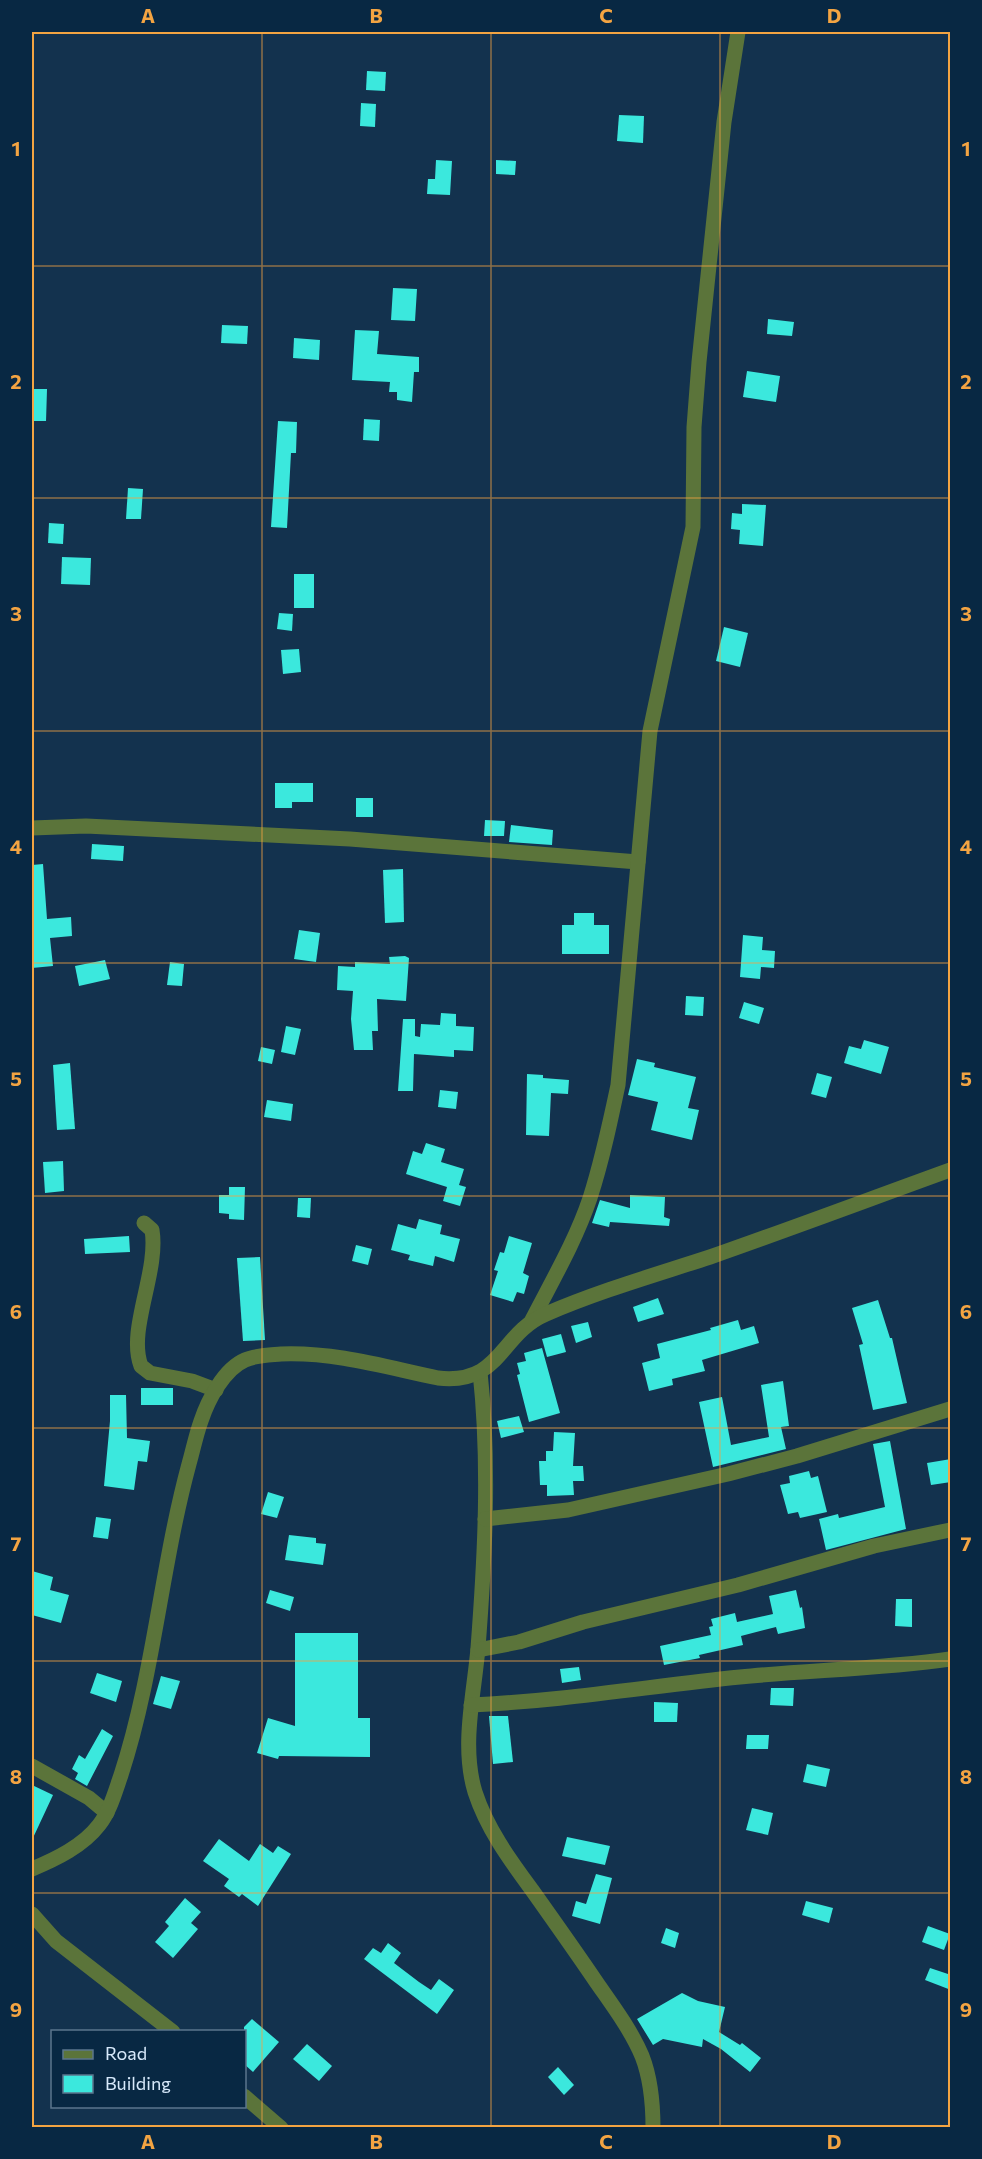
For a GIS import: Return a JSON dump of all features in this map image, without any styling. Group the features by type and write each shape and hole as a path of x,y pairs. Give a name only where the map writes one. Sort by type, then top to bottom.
{"street":[{"path":"32,1869 81,1843 99,1826 107,1813 130,1748 181,1494 201,1420 216,1390 233,1368 245,1360 272,1355 345,1357 452,1379 472,1376 496,1360 514,1337 532,1320 561,1265 589,1200 618,1085 650,731 693,527 694,427 699,362 724,122 738,32"},
{"path":"32,828 86,826 350,838 638,862"},
{"path":"532,1320 568,1305 785,1231 951,1170"},
{"path":"144,1223 152,1230 153,1248 136,1346 141,1366 150,1373 192,1381 216,1390"},
{"path":"480,1372 487,1465 478,1650 469,1735 470,1766 475,1792 488,1824 511,1861 624,2023 642,2056 651,2085 653,2127"},
{"path":"485,1519 568,1510 728,1474 797,1456 951,1409"},
{"path":"478,1650 519,1642 583,1622 738,1585 874,1546 951,1530"},
{"path":"471,1705 528,1703 740,1677 862,1669 951,1659"},
{"path":"32,1766 89,1798 107,1813"},
{"path":"32,1914 56,1941 172,2030"},
{"path":"246,2098 281,2127"}],"building":[{"path":"367,71 386,72 385,91 366,90"},
{"path":"361,103 376,104 375,127 360,126"},
{"path":"619,115 644,116 643,143 617,141"},
{"path":"436,160 452,161 450,195 427,194 428,179 435,179"},
{"path":"496,160 516,161 515,175 496,174"},
{"path":"393,288 417,289 415,321 391,320"},
{"path":"768,319 794,322 792,336 767,334"},
{"path":"222,325 248,326 247,344 221,343"},
{"path":"355,330 379,331 377,354 419,357 419,372 414,372 412,402 397,400 397,392 389,392 390,382 352,380"},
{"path":"294,338 320,340 319,360 293,358"},
{"path":"747,371 780,376 776,402 743,397"},
{"path":"32,389 47,389 46,421 32,421"},
{"path":"364,419 380,420 379,441 363,440"},
{"path":"278,421 297,422 296,453 291,453 287,528 271,527"},
{"path":"128,488 143,489 141,519 126,519"},
{"path":"742,504 766,505 763,546 739,544 740,530 731,529 732,513 742,514"},
{"path":"49,523 64,524 63,544 48,543"},
{"path":"62,557 91,558 90,585 61,584"},
{"path":"294,574 314,574 314,608 294,608"},
{"path":"279,613 293,614 292,631 277,629"},
{"path":"724,627 748,633 740,667 716,661"},
{"path":"299,649 301,672 283,674 281,650"},
{"path":"275,783 313,783 313,802 292,802 292,808 275,808"},
{"path":"356,798 373,798 373,817 356,817"},
{"path":"485,820 505,821 504,836 484,836"},
{"path":"511,825 553,830 552,845 509,842"},
{"path":"92,844 124,846 123,861 91,859"},
{"path":"43,864 47,919 71,917 72,936 50,938 53,966 32,968 32,865"},
{"path":"403,869 404,922 385,923 383,870"},
{"path":"574,913 594,913 594,925 609,925 609,954 562,954 562,925 574,925"},
{"path":"299,930 320,933 316,962 294,959"},
{"path":"743,935 763,937 762,950 775,951 774,968 761,967 760,979 740,977"},
{"path":"389,957 409,958 406,1001 377,999 378,1031 372,1031 373,1050 354,1050 351,1019 353,991 337,990 338,966 355,967 355,962 390,964"},
{"path":"105,960 110,979 79,986 75,966"},
{"path":"170,962 184,964 182,986 167,985"},
{"path":"686,996 704,997 703,1016 685,1015"},
{"path":"744,1002 764,1008 759,1024 739,1018"},
{"path":"441,1013 456,1014 456,1026 474,1027 473,1051 454,1050 454,1057 414,1054 413,1091 398,1091 403,1019 415,1019 415,1036 420,1037 421,1024 440,1025"},
{"path":"286,1026 301,1029 295,1055 281,1052"},
{"path":"864,1040 889,1047 881,1074 844,1063 849,1046 861,1049"},
{"path":"261,1047 275,1050 272,1064 258,1061"},
{"path":"637,1059 655,1063 654,1067 696,1077 688,1108 699,1110 692,1140 651,1130 658,1102 628,1095"},
{"path":"70,1063 75,1129 57,1130 53,1065"},
{"path":"817,1073 832,1077 826,1098 811,1094"},
{"path":"527,1074 569,1080 568,1094 551,1093 549,1136 526,1135"},
{"path":"440,1090 458,1092 456,1109 438,1107"},
{"path":"267,1100 293,1104 291,1121 264,1117"},
{"path":"426,1143 445,1149 441,1162 464,1169 459,1185 466,1187 460,1206 443,1201 447,1187 406,1174 413,1151 422,1154"},
{"path":"63,1161 64,1191 45,1193 43,1162"},
{"path":"229,1187 245,1187 244,1220 229,1219 229,1214 219,1213 219,1195 229,1195"},
{"path":"630,1195 665,1197 664,1217 670,1219 669,1226 610,1222 609,1227 592,1223 600,1200 630,1208"},
{"path":"298,1198 311,1198 310,1218 297,1217"},
{"path":"419,1219 442,1225 440,1234 460,1239 454,1262 435,1256 433,1266 408,1260 410,1255 391,1250 398,1224 416,1229"},
{"path":"129,1236 130,1252 85,1254 84,1239"},
{"path":"509,1236 532,1243 523,1273 529,1276 524,1294 517,1292 513,1302 490,1295 498,1271 494,1270 500,1252 504,1253"},
{"path":"356,1245 372,1249 368,1265 352,1261"},
{"path":"260,1257 265,1340 243,1341 237,1258"},
{"path":"658,1298 664,1314 638,1322 633,1307"},
{"path":"878,1300 890,1338 892,1338 907,1403 873,1410 859,1345 863,1344 852,1308"},
{"path":"738,1320 741,1330 754,1326 759,1343 702,1360 705,1371 672,1379 673,1385 649,1391 642,1363 660,1358 657,1344 711,1330 710,1328"},
{"path":"588,1322 592,1337 576,1343 571,1326"},
{"path":"561,1334 566,1352 547,1357 542,1339"},
{"path":"542,1348 560,1413 529,1422 517,1375 520,1374 517,1363 526,1361 524,1353"},
{"path":"783,1381 789,1426 781,1427 786,1449 713,1467 699,1402 722,1397 731,1445 769,1437 761,1385"},
{"path":"141,1388 173,1388 173,1405 141,1405"},
{"path":"110,1395 126,1395 127,1438 150,1441 147,1462 138,1461 134,1490 104,1486"},
{"path":"519,1416 524,1432 501,1438 497,1421"},
{"path":"554,1432 575,1433 573,1466 583,1466 584,1481 573,1481 574,1495 547,1496 547,1485 540,1485 539,1461 546,1461 546,1451 553,1451"},
{"path":"890,1441 906,1529 826,1550 819,1519 838,1514 839,1518 885,1507 873,1444"},
{"path":"951,1459 951,1482 931,1485 927,1463"},
{"path":"809,1471 811,1478 818,1476 827,1512 800,1518 798,1512 788,1514 780,1485 790,1483 789,1476"},
{"path":"268,1492 284,1497 277,1518 261,1514"},
{"path":"96,1517 111,1519 108,1539 93,1537"},
{"path":"289,1535 316,1538 316,1543 326,1544 323,1565 285,1560"},
{"path":"32,1571 53,1577 50,1590 69,1595 61,1623 32,1615"},
{"path":"270,1590 294,1597 290,1611 266,1603"},
{"path":"796,1590 800,1608 802,1607 805,1628 778,1634 776,1627 741,1636 743,1645 699,1655 700,1658 664,1665 660,1646 711,1635 709,1627 713,1626 711,1619 735,1613 737,1622 773,1614 769,1596"},
{"path":"896,1599 912,1599 912,1627 895,1626"},
{"path":"295,1633 358,1633 358,1718 370,1718 370,1757 279,1756 278,1759 257,1753 268,1718 295,1726"},
{"path":"579,1667 581,1680 562,1683 560,1669"},
{"path":"97,1673 122,1681 116,1702 90,1693"},
{"path":"161,1676 180,1681 171,1709 153,1704"},
{"path":"771,1688 794,1688 793,1706 770,1705"},
{"path":"654,1702 678,1703 677,1722 654,1722"},
{"path":"489,1716 508,1716 513,1762 493,1764"},
{"path":"102,1729 113,1736 87,1786 75,1779 78,1773 72,1769 79,1755 85,1759"},
{"path":"747,1735 769,1735 768,1749 746,1749"},
{"path":"807,1764 830,1769 826,1787 803,1782"},
{"path":"32,1785 53,1795 32,1840"},
{"path":"752,1808 773,1813 768,1835 746,1830"},
{"path":"567,1837 610,1846 605,1865 562,1856"},
{"path":"219,1839 249,1861 260,1844 273,1853 278,1846 291,1854 258,1906 242,1894 239,1897 224,1886 229,1879 203,1861"},
{"path":"596,1874 612,1878 600,1924 572,1916 576,1901 586,1904"},
{"path":"185,1898 201,1912 191,1923 198,1929 173,1958 155,1942 169,1926 165,1922"},
{"path":"806,1901 833,1908 829,1923 802,1915"},
{"path":"928,1926 950,1934 944,1950 922,1942"},
{"path":"666,1928 679,1933 675,1948 661,1943"},
{"path":"388,1943 401,1953 394,1963 419,1982 431,1990 439,1979 454,1990 437,2014 364,1959 373,1948 381,1953"},
{"path":"930,1968 951,1975 951,1990 925,1980"},
{"path":"682,1993 698,2001 725,2007 719,2032 740,2045 742,2043 761,2058 750,2072 721,2049 703,2039 702,2047 663,2039 653,2045 637,2019"},
{"path":"252,2019 279,2042 253,2072 246,2066 246,2030 244,2027"},
{"path":"307,2044 332,2066 319,2081 293,2059"},
{"path":"558,2067 574,2085 564,2095 548,2077"}]}
